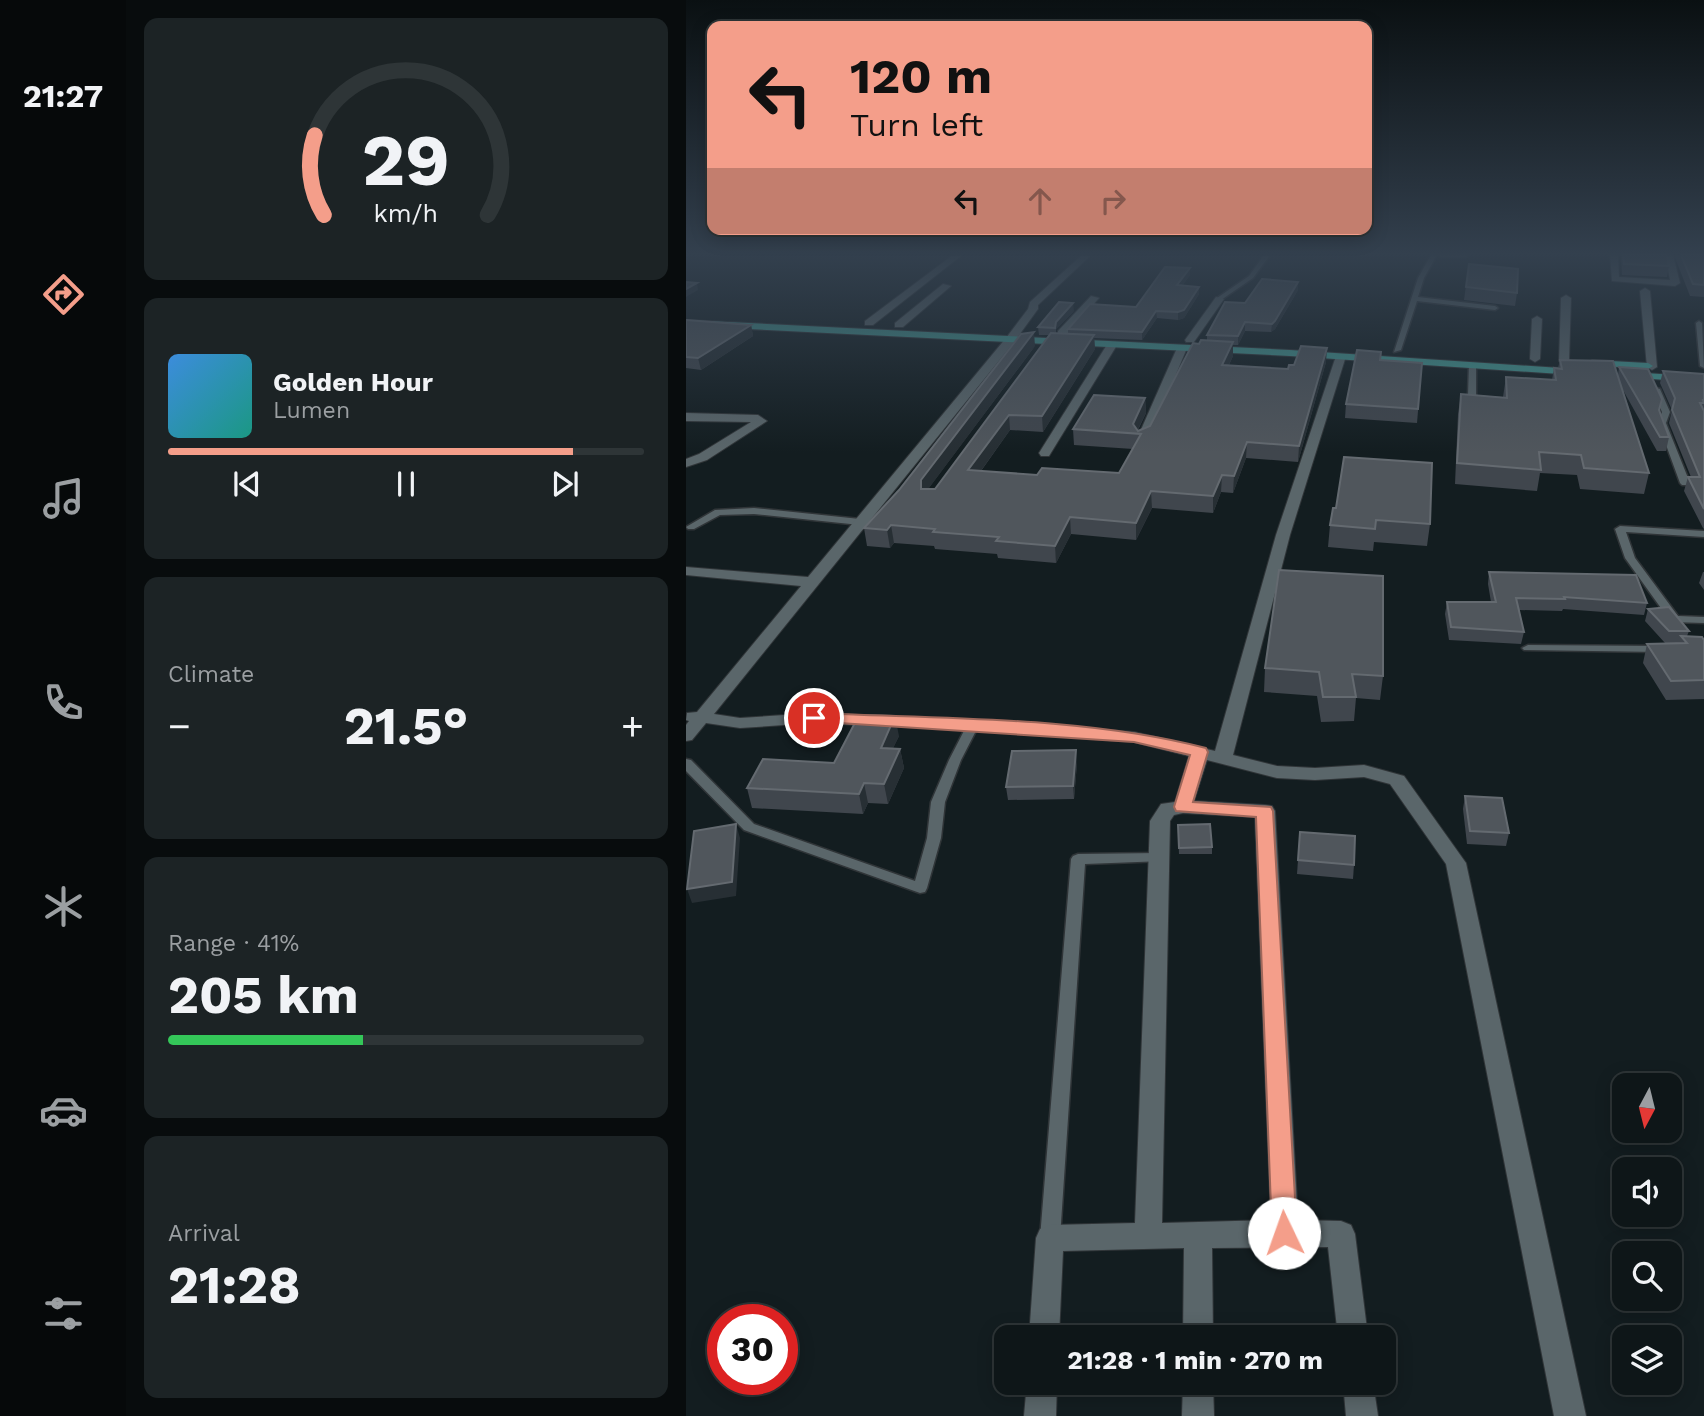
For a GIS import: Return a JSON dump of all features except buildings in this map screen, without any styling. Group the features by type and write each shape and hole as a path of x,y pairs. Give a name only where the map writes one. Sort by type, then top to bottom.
{"main road":[{"path":"830,321 1014,335 1043,347 1186,344 1397,350 1564,361 1704,380"},
{"path":"686,323 1014,335 1062,333 1472,365 1651,372 1704,368"}],"street":[{"path":"899,325 904,321"},
{"path":"686,736 694,717 811,582 1024,321"},
{"path":"1062,333 1073,321"},
{"path":"1142,441 1186,344 1203,321"},
{"path":"1535,359 1537,321"},
{"path":"1564,361 1565,321"},
{"path":"1647,321 1651,372"},
{"path":"1045,453 1112,345"},
{"path":"1182,807 1211,755 1341,356"},
{"path":"686,418 761,421 703,457 686,463"},
{"path":"686,571 811,582"},
{"path":"694,717 740,723 814,718 973,725 1134,737 1277,772 1315,774 1364,771 1397,780 1456,863 1570,1416"},
{"path":"1148,1236 1160,821 1168,809 1182,807 1265,811 1284,1233"},
{"path":"1045,1325 1049,1238 1284,1233 1341,1234 1352,1325"},
{"path":"1198,1235 1198,1325"},
{"path":"1040,1416 1041,1395"},
{"path":"1198,1395 1198,1416"},
{"path":"1360,1395 1362,1416"}],"lane":[{"path":"1397,350 1407,321"},
{"path":"1699,323 1704,368"},
{"path":"1472,365 1472,395"},
{"path":"1651,372 1666,412 1662,423 1685,483"},
{"path":"691,527 718,512 754,511 860,522"},
{"path":"1683,629 1630,558 1620,529 1704,534"},
{"path":"1675,619 1704,620"},
{"path":"1528,648 1674,649"},
{"path":"686,763 749,827 920,888 934,838 938,802 973,725"},
{"path":"1049,1238 1078,859 1159,858"}],"route":[{"path":"814,718 973,725 1134,737 1200,752 1182,807 1265,811 1284,1233"}]}
